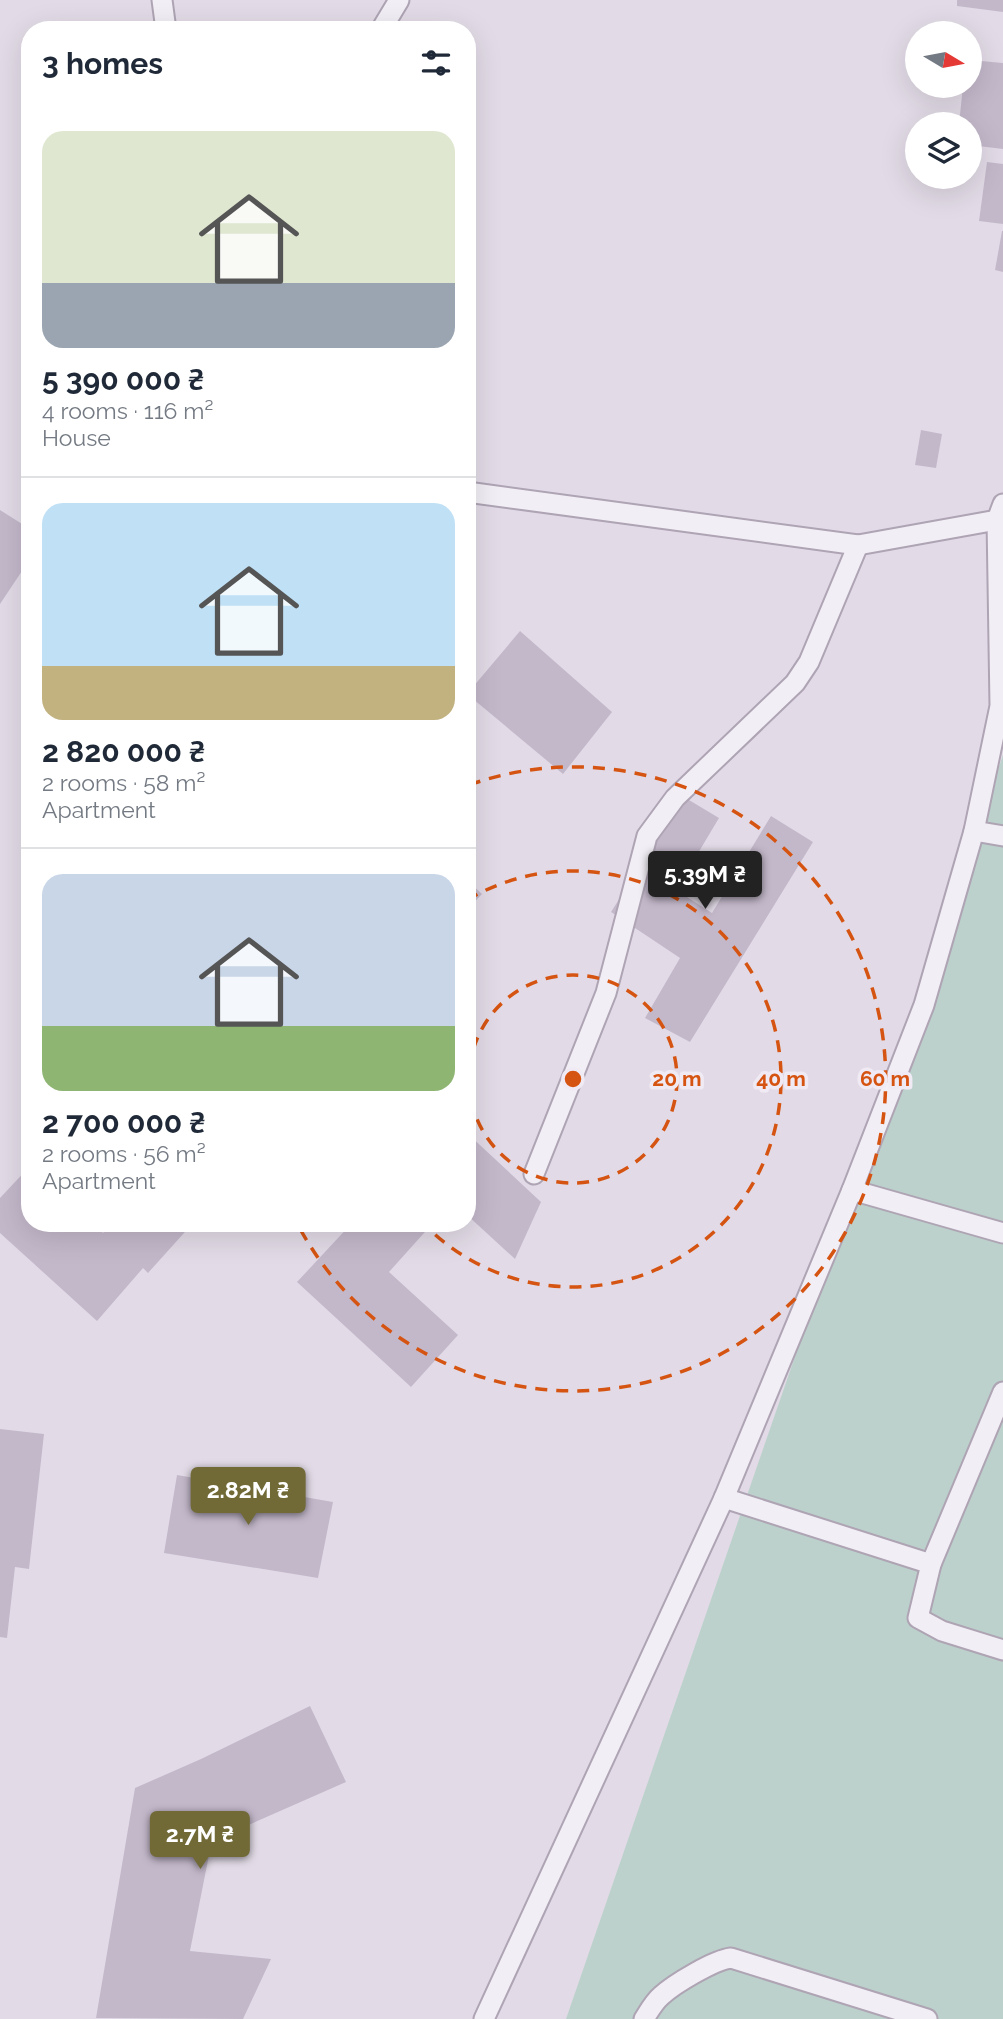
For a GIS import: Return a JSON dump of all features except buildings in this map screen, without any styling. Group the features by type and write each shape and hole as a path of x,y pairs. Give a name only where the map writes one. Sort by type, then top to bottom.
{"lane":[{"path":"162,0 165,21"},
{"path":"386,21 399,0"},
{"path":"476,493 858,545 1001,509 1000,706 974,831 924,1006 852,1190 724,1498 484,2019"},
{"path":"534,1174 606,993 646,835 675,798 796,683 809,662 858,545"},
{"path":"974,831 1003,836"},
{"path":"852,1190 1003,1233"},
{"path":"1003,1392 931,1563 918,1618 942,1631 1003,1650"},
{"path":"724,1498 931,1563"},
{"path":"644,2019 664,1992 706,1968 731,1958 927,2019"}],"green space":[{"path":"1003,755 1003,2019 566,2019"}]}
